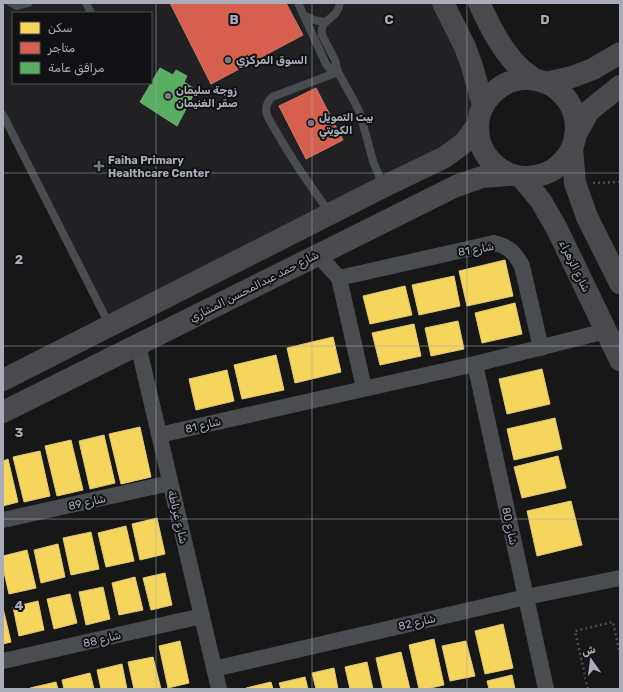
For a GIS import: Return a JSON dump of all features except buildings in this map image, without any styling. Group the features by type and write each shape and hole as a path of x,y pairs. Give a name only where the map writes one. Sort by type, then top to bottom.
{"street":[{"path":"443,3 465,47 483,105"},
{"path":"465,47 471,52 478,54 486,52 492,46 494,39 492,31 479,3"},
{"path":"492,31 516,63 540,81 554,87 565,97 573,111 576,126 574,142 575,183 587,217 620,283"},
{"path":"616,89 589,111 567,156 558,166 546,174 533,177 516,176 500,170 487,158 479,143 477,126 479,115 483,105 490,95 500,87 512,81 524,79 540,81 572,77 593,69 620,53"},
{"path":"593,69 593,81 600,90 616,89"},
{"path":"12,408 13,400 7,394 5,386 6,378 420,168 445,157 465,142 477,126"},
{"path":"420,168 428,166 436,168 442,174 444,182 442,190 437,196"},
{"name":"شارع حمد عبدالمحسن المشاري","path":"12,408 456,186 482,177 516,176"},
{"name":"شارع الزهراء","path":"516,176 541,201 557,229 620,360"},
{"name":"شارع 81","path":"339,278 494,244 503,246 510,250 522,266 541,348"},
{"path":"318,255 339,278 364,388"},
{"name":"شارع 81","path":"159,435 475,364 606,331"},
{"name":"شارع غرناطة","path":"138,345 219,689"},
{"name":"شارع 80","path":"475,364 546,689"},
{"name":"شارع 89","path":"3,520 170,483"},
{"name":"شارع 82","path":"214,669 526,597 620,578"},
{"name":"شارع 88","path":"3,661 202,616"}],"lane":[{"path":"11,3 17,6 28,3"},
{"path":"86,3 90,12"},
{"path":"298,3 326,64 329,68 338,72"},
{"path":"340,3 338,11 334,16 325,22 322,35 335,60 338,72 360,112 373,161 383,187"},
{"path":"305,16 314,20 325,22"},
{"path":"331,214 294,161 266,111 267,102 272,97 338,72"},
{"path":"3,115 110,325"}],"path":[{"path":"575,183 620,182"},
{"path":"588,689 575,631 612,622 620,655"}],"shaded area":[{"path":"3,3 444,3 479,115 477,126 465,142 110,325 3,115"}],"place":[{"name":"السوق المركزي","path":"228,60"},
{"name":"زوجة سليمان صقر الغنيمان","path":"168,96"},
{"name":"بيت التمويل الكويتي","path":"311,123"},
{"name":"Faiha Primary Healthcare Center","path":"99,166"}]}
